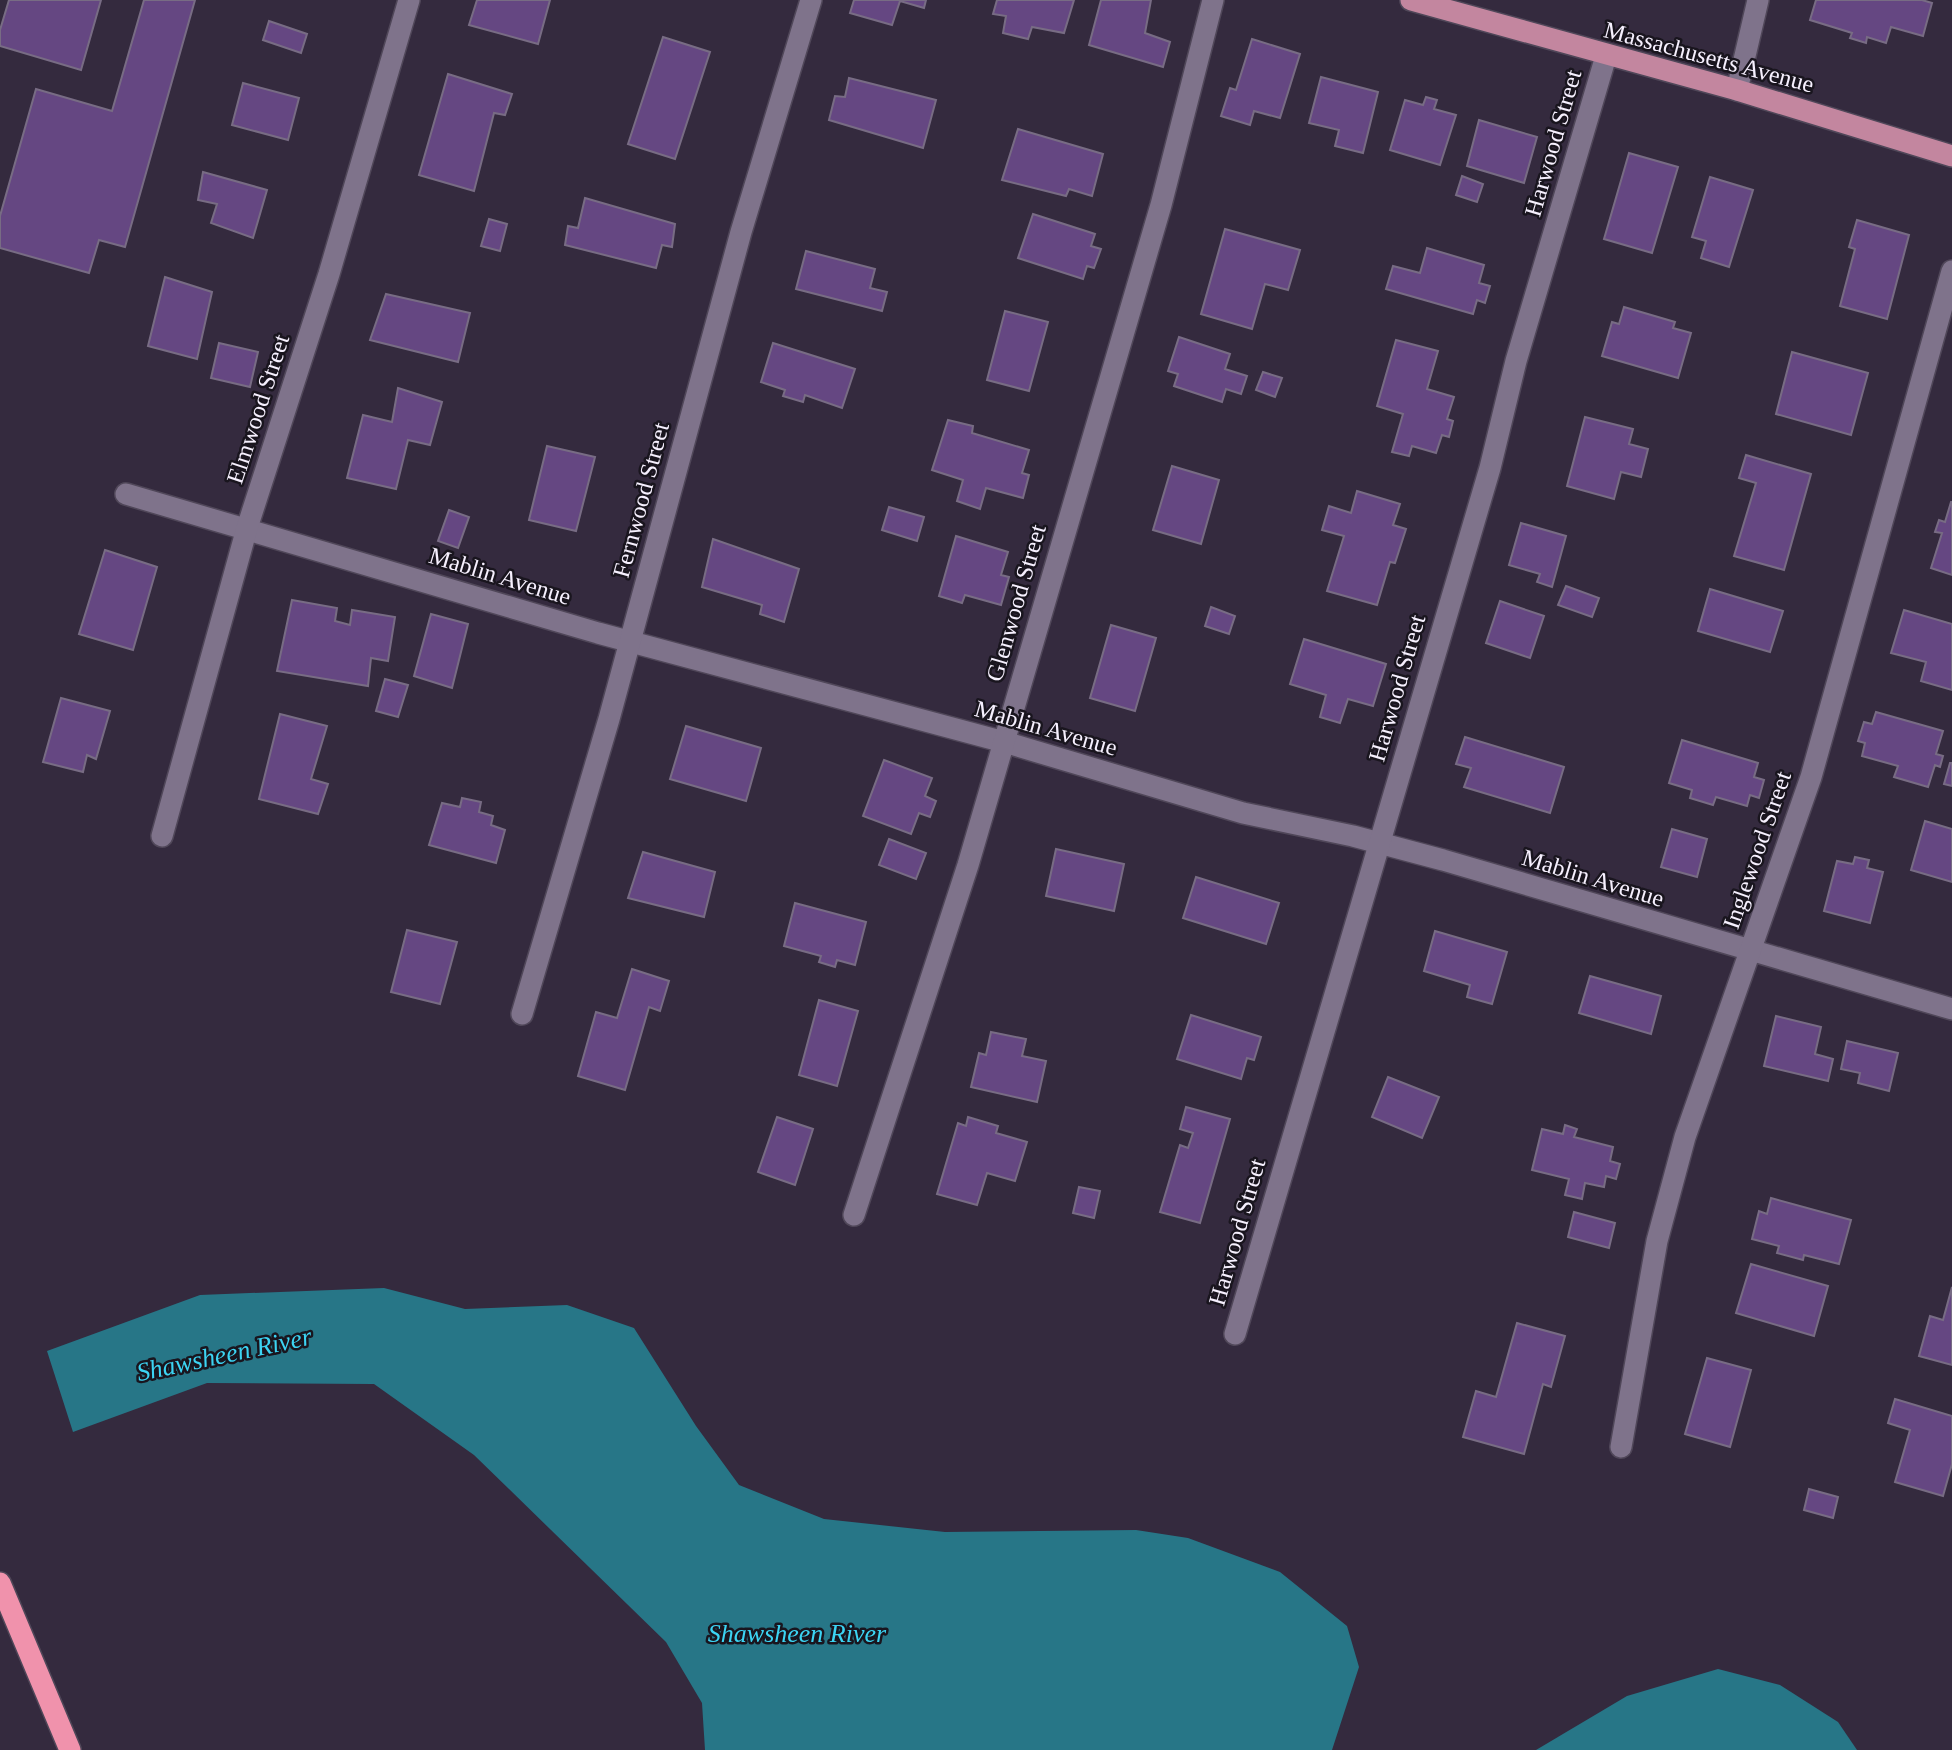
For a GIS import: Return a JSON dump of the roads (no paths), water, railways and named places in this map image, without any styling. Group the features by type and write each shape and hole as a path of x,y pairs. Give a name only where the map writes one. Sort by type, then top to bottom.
{"highway":[{"path":"0,1583 70,1750"}],"main road":[{"name":"Massachusetts Avenue","path":"1411,0 1737,90 1952,156"}],"street":[{"name":"Elmwood Street","path":"162,836 247,528 329,274 409,0"},
{"name":"Fernwood Street","path":"522,1014 630,642 741,232 811,0"},
{"name":"Glenwood Street","path":"854,1215 968,865 1161,205 1213,0"},
{"path":"1737,90 1758,0"},
{"name":"Harwood Street","path":"1235,1334 1486,481 1516,361 1606,56"},
{"name":"Inglewood Street","path":"1621,1447 1660,1228 1685,1137 1811,777 1952,271"},
{"name":"Mablin Avenue","path":"127,494 630,642 1004,743 1243,813 1379,843 1952,1009"}],"water":[{"name":"Shawsheen River","path":"384,1288 465,1309 567,1305 634,1328 696,1426 739,1485 824,1519 945,1532 1136,1530 1188,1538 1280,1572 1347,1626 1359,1667 1332,1750 705,1750 702,1703 666,1642 474,1455 374,1384 207,1383 73,1432 47,1351 200,1295"},
{"path":"1718,1669 1780,1685 1838,1722 1857,1750 1536,1750 1627,1696"}]}
